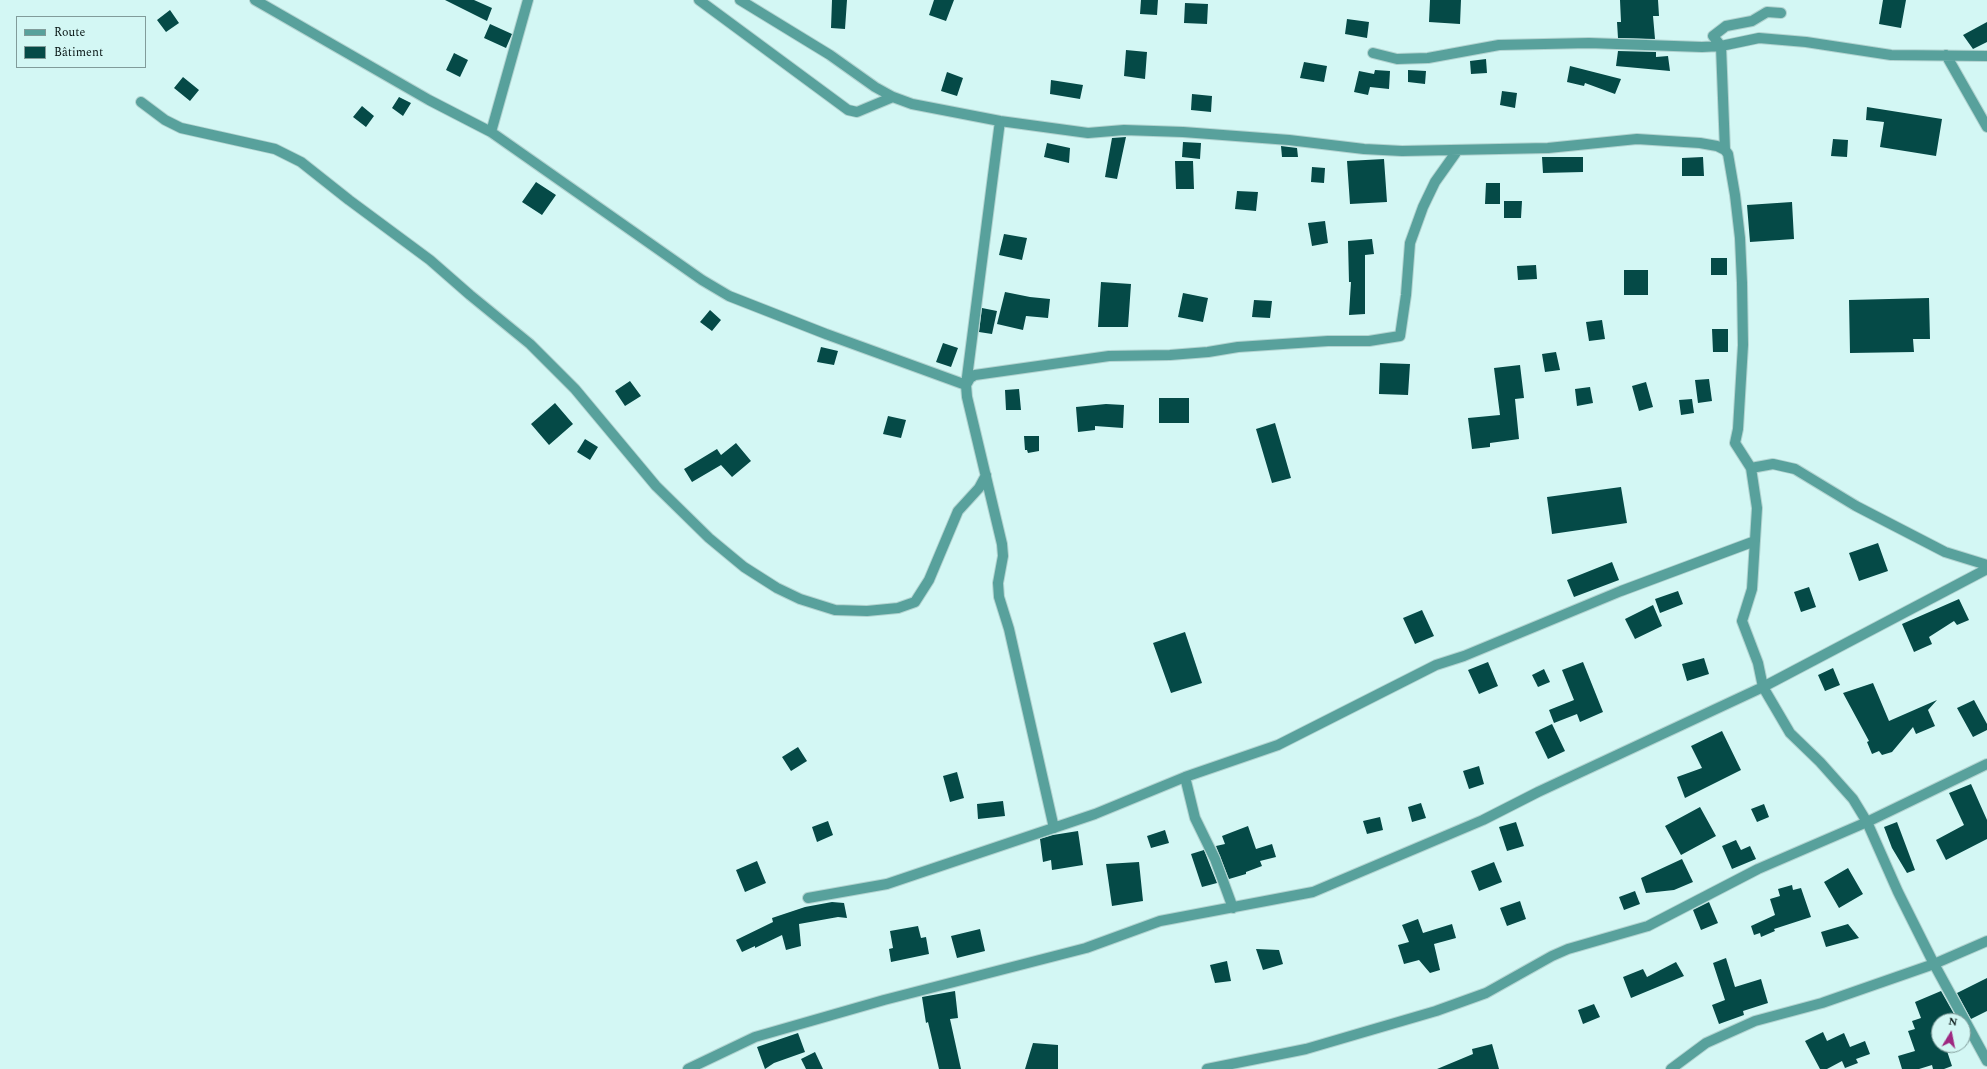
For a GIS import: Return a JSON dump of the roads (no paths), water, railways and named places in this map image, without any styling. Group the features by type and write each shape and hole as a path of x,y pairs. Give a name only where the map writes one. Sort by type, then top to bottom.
{"street":[{"path":"256,0 429,100 491,132 702,280 729,296 833,337 966,385"},
{"path":"491,132 528,0"},
{"path":"700,0 848,110 857,112 863,111 893,97"},
{"path":"740,0 830,55 875,88 893,97 912,104 1000,121 1088,133 1124,130 1183,132 1289,140 1364,149 1457,151 1554,147 1637,139 1700,143 1717,146 1726,150"},
{"path":"1781,13 1767,12 1752,21 1726,26 1713,36 1721,46 1726,150 1730,166 1740,238 1743,345 1738,429 1735,443 1751,468 1757,508 1752,589 1742,621 1758,663 1763,687 1790,734 1838,781 1853,799 1867,822 1898,892 1934,964 1987,1061"},
{"path":"1373,53 1397,59 1428,58 1498,45 1590,43 1702,47 1721,46 1759,38 1780,38 1891,55 1987,56"},
{"path":"1946,55 1987,127"},
{"path":"141,102 165,120 181,128 275,149 301,162 349,200 430,260 530,344 575,389 656,486 709,538 744,567 777,588 800,599 835,610 867,611 898,608 915,602 929,580 958,511 980,488 986,475"},
{"path":"1000,121 966,385 967,397 1002,544 1003,556 998,583 999,597 1009,629 1054,828"},
{"path":"966,385 970,378 975,375 1109,356 1170,355 1208,352 1238,347 1328,341 1369,341 1400,336 1406,295 1410,243 1423,207 1435,182 1457,151"},
{"path":"1751,468 1773,464 1795,469 1856,506 1945,552 1987,565"},
{"path":"808,898 887,884 1095,814 1185,777 1278,745 1436,664 1464,656 1621,591 1755,541"},
{"path":"688,1069 754,1037 884,1000 1086,948 1160,921 1313,892 1483,820 1538,792 1763,687 1987,569"},
{"path":"1207,1069 1306,1049 1436,1011 1486,993 1552,956 1568,949 1648,926 1758,869 1867,822 1987,764"},
{"path":"1185,777 1195,818 1215,859 1233,908"},
{"path":"1671,1069 1706,1042 1755,1021 1822,1003 1934,964 1987,940"}]}
